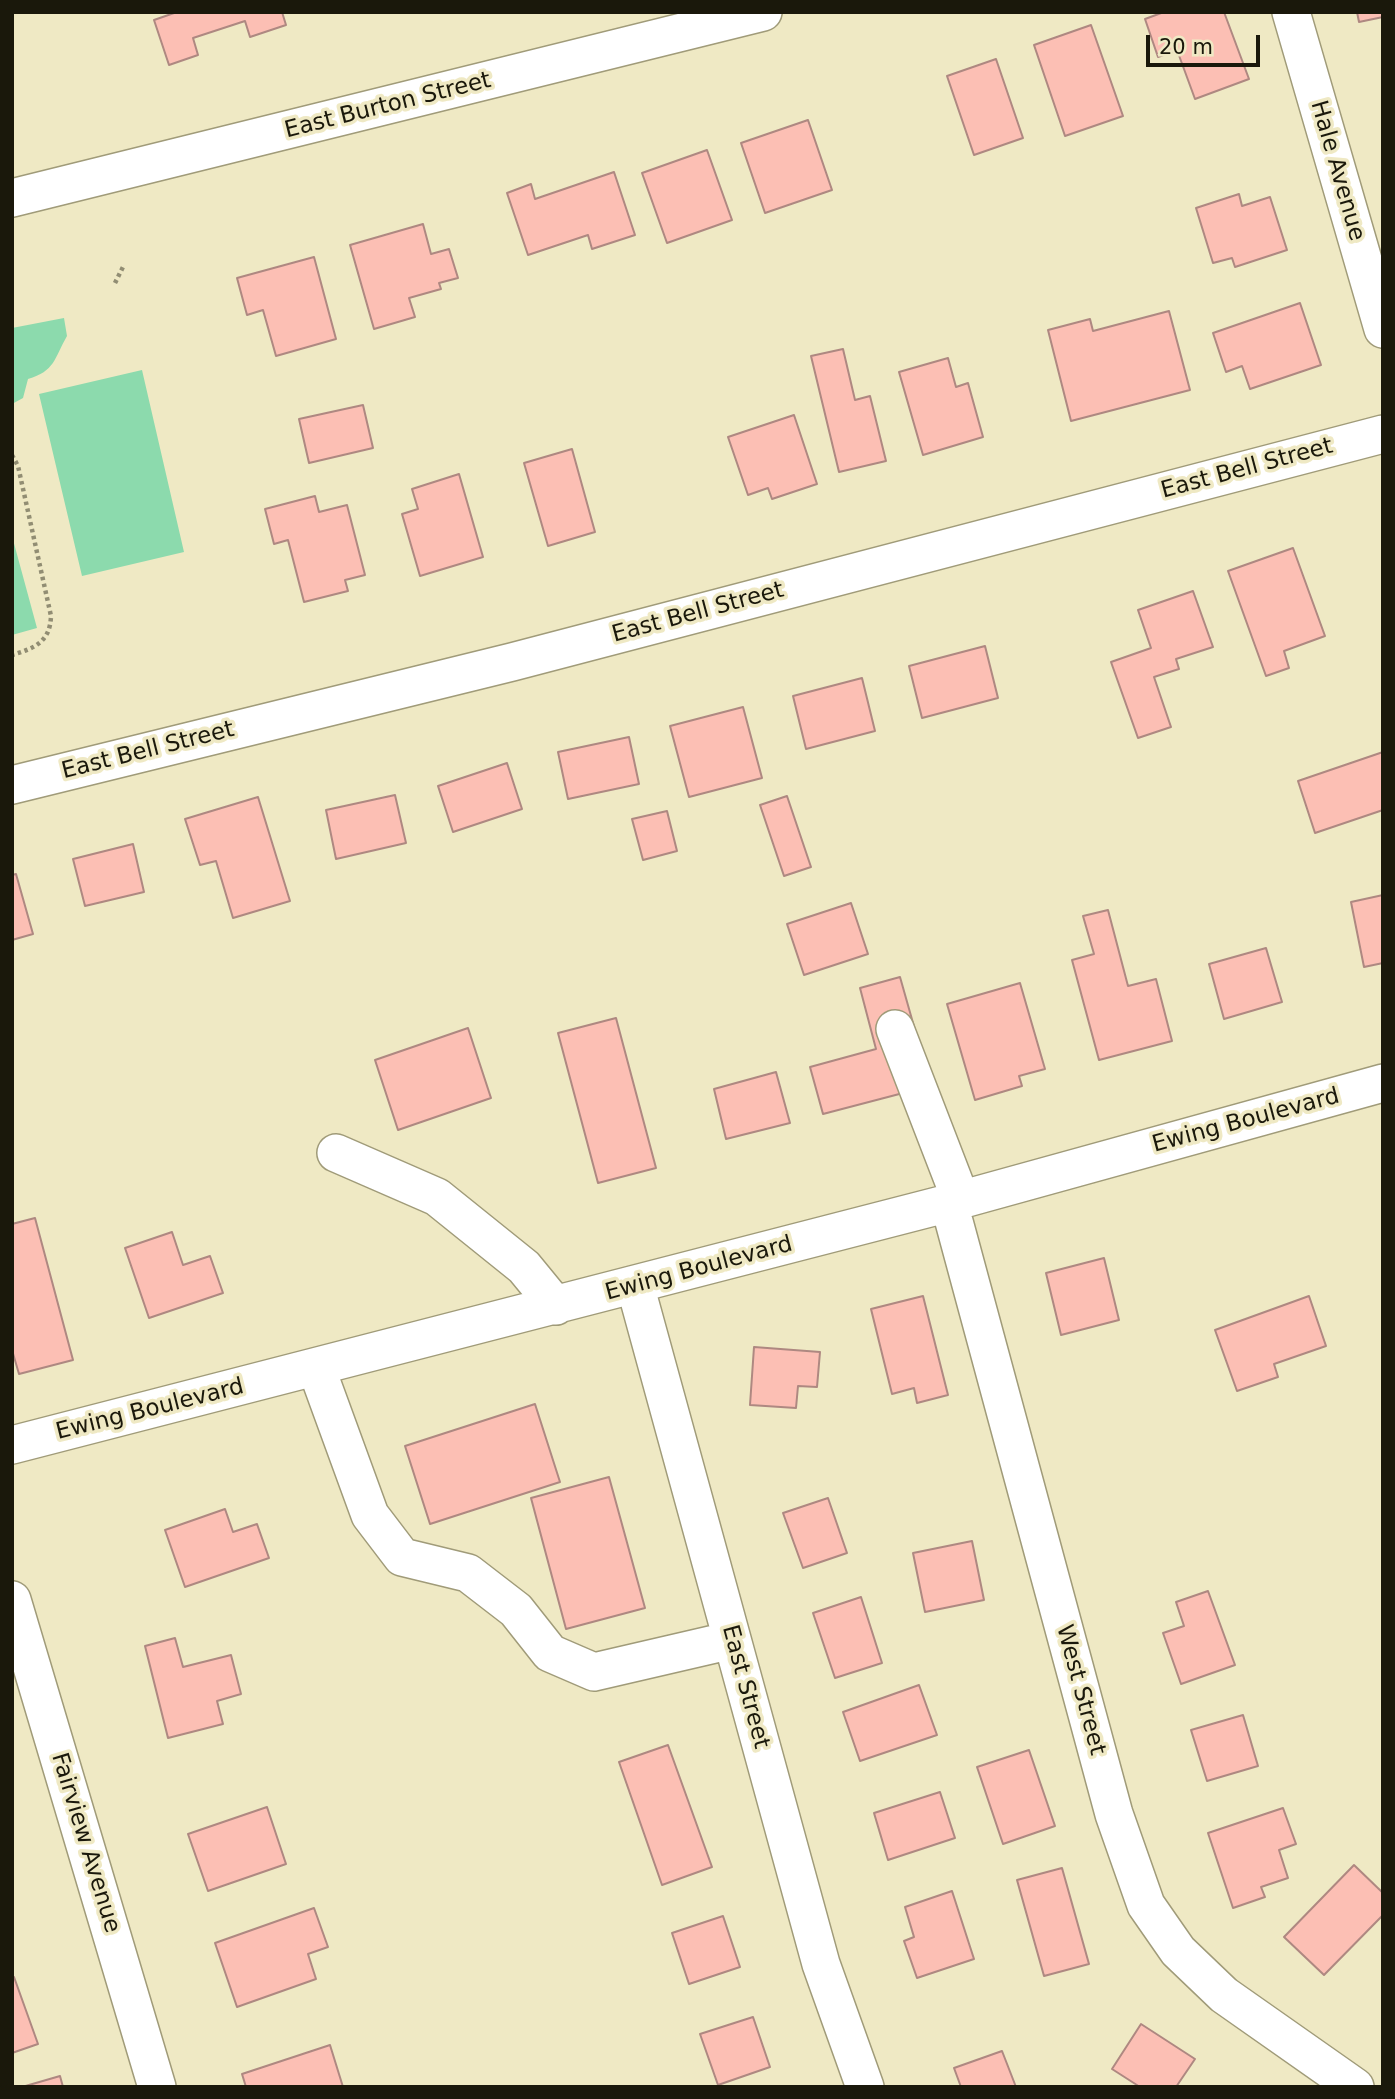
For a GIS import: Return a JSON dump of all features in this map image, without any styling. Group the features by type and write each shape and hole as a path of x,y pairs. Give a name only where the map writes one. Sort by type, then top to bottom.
{"street":[{"name":"East Burton Street","path":"12,198 763,12"},
{"name":"Hale Avenue","path":"1291,12 1383,329"},
{"name":"East Bell Street","path":"12,785 512,662 1383,434"},
{"name":"West Street","path":"895,1029 955,1202 1114,1814 1146,1905 1178,1951 1224,1995 1355,2087"},
{"name":"Ewing Boulevard","path":"12,1445 955,1202 1383,1083"},
{"path":"336,1153 437,1196 523,1267 556,1306"},
{"name":"East Street","path":"635,1285 821,1964 865,2087"},
{"path":"316,1367 370,1516 401,1557 468,1573 516,1610 550,1653 594,1672 732,1640"},
{"name":"Fairview Avenue","path":"12,1600 157,2087"}],"path":[{"path":"115,283 124,265"},
{"path":"12,455 18,466 51,616 50,628 45,638 36,646 12,655"}],"green space":[{"path":"64,318 67,336 53,363 44,372 28,379 23,398 12,404 12,328"},
{"path":"142,370 184,552 82,576 39,394"},
{"path":"12,536 37,628 12,635"}],"building":[{"path":"177,12 282,12 286,25 250,37 245,21 193,38 198,55 169,65 154,20"},
{"path":"1164,12 1224,12 1249,79 1195,99 1177,50 1158,57 1145,19"},
{"path":"1357,12 1383,12 1383,17 1359,22"},
{"path":"1091,25 1123,116 1065,136 1034,45"},
{"path":"996,59 1023,138 974,155 947,76"},
{"path":"808,120 832,190 765,213 741,143"},
{"path":"707,150 732,220 667,243 642,173"},
{"path":"614,172 635,235 592,249 588,235 528,255 507,193 531,184 535,199"},
{"path":"1239,194 1242,206 1270,197 1287,250 1235,267 1232,258 1213,263 1196,208"},
{"path":"423,224 431,254 449,249 458,278 439,283 441,289 409,298 415,317 374,329 350,245"},
{"path":"314,257 336,339 276,356 263,310 247,315 237,278"},
{"path":"1300,303 1321,365 1250,389 1242,366 1226,372 1213,333"},
{"path":"1169,311 1190,390 1071,421 1048,330 1090,319 1093,331"},
{"path":"843,349 855,400 870,396 886,461 839,472 811,356"},
{"path":"948,358 956,387 968,383 983,437 923,455 899,372"},
{"path":"363,405 373,448 309,463 299,419"},
{"path":"794,415 817,484 772,499 768,488 748,495 728,437"},
{"path":"572,449 595,532 548,546 524,463"},
{"path":"459,474 483,557 420,576 402,514 418,509 412,489"},
{"path":"315,496 319,512 347,505 365,575 345,580 348,591 304,602 288,540 274,544 265,509"},
{"path":"1293,548 1325,636 1284,651 1289,668 1266,676 1228,571"},
{"path":"1193,591 1213,647 1176,659 1179,669 1154,677 1171,727 1138,738 1111,662 1151,648 1138,610"},
{"path":"985,646 998,698 922,718 909,666"},
{"path":"862,678 875,731 806,749 793,696"},
{"path":"743,707 762,778 689,797 670,726"},
{"path":"629,737 639,784 568,799 558,752"},
{"path":"1383,752 1383,810 1315,833 1298,781"},
{"path":"507,763 522,809 453,832 438,786"},
{"path":"395,795 406,843 336,859 326,810"},
{"path":"787,796 811,867 784,876 760,805"},
{"path":"258,797 290,901 233,918 216,861 200,865 185,819"},
{"path":"667,811 677,851 643,860 632,819"},
{"path":"133,844 144,892 85,906 73,859"},
{"path":"16,874 33,934 12,940 12,875"},
{"path":"1383,895 1383,963 1364,967 1351,902"},
{"path":"851,903 868,954 804,975 787,924"},
{"path":"1108,910 1128,986 1156,979 1172,1041 1099,1060 1072,960 1094,954 1083,916"},
{"path":"1266,948 1282,1002 1224,1019 1209,964"},
{"path":"900,977 915,1030 891,1036 907,1092 823,1114 810,1067 876,1049 860,988"},
{"path":"1020,983 1045,1069 1019,1076 1022,1086 975,1100 947,1004"},
{"path":"616,1018 656,1168 598,1183 558,1033"},
{"path":"468,1028 491,1098 398,1130 375,1060"},
{"path":"776,1072 790,1123 726,1139 714,1089"},
{"path":"35,1218 73,1360 19,1374 12,1350 12,1224"},
{"path":"172,1232 183,1265 210,1256 223,1293 149,1318 125,1248"},
{"path":"1104,1258 1119,1320 1061,1335 1046,1273"},
{"path":"923,1296 948,1395 917,1403 914,1388 892,1394 871,1309"},
{"path":"1309,1296 1326,1346 1274,1364 1278,1377 1237,1391 1215,1330"},
{"path":"754,1347 820,1352 817,1387 798,1386 796,1408 750,1405"},
{"path":"535,1404 560,1482 430,1524 405,1446"},
{"path":"609,1477 645,1608 566,1629 531,1498"},
{"path":"828,1498 847,1553 803,1568 783,1513"},
{"path":"225,1509 233,1532 257,1524 269,1558 185,1587 165,1530"},
{"path":"972,1541 984,1600 925,1612 913,1553"},
{"path":"1208,1591 1235,1665 1181,1684 1163,1633 1184,1626 1176,1602"},
{"path":"861,1597 882,1663 835,1678 813,1613"},
{"path":"175,1638 183,1667 231,1655 241,1694 217,1701 223,1724 168,1738 145,1646"},
{"path":"919,1685 937,1735 860,1761 843,1712"},
{"path":"1243,1715 1258,1766 1207,1781 1191,1730"},
{"path":"668,1745 712,1867 662,1885 619,1762"},
{"path":"1029,1750 1055,1826 1003,1844 977,1767"},
{"path":"940,1792 955,1838 888,1860 874,1813"},
{"path":"267,1807 286,1864 208,1891 188,1834"},
{"path":"1283,1808 1296,1844 1279,1850 1288,1878 1261,1887 1265,1897 1233,1908 1208,1833"},
{"path":"1354,1865 1383,1893 1383,1915 1324,1975 1284,1937"},
{"path":"1062,1868 1089,1964 1044,1976 1017,1880"},
{"path":"952,1891 974,1959 917,1978 904,1941 914,1937 905,1907"},
{"path":"314,1908 328,1947 308,1954 316,1979 237,2007 215,1943"},
{"path":"723,1916 740,1967 689,1984 672,1933"},
{"path":"14,1977 38,2044 12,2053 12,1978"},
{"path":"753,2017 770,2067 718,2085 700,2034"},
{"path":"1141,2024 1195,2059 1176,2087 1140,2087 1112,2069"},
{"path":"330,2045 343,2087 246,2087 242,2074"},
{"path":"1002,2051 1016,2087 961,2087 954,2068"},
{"path":"60,2076 63,2087 22,2087"}]}
